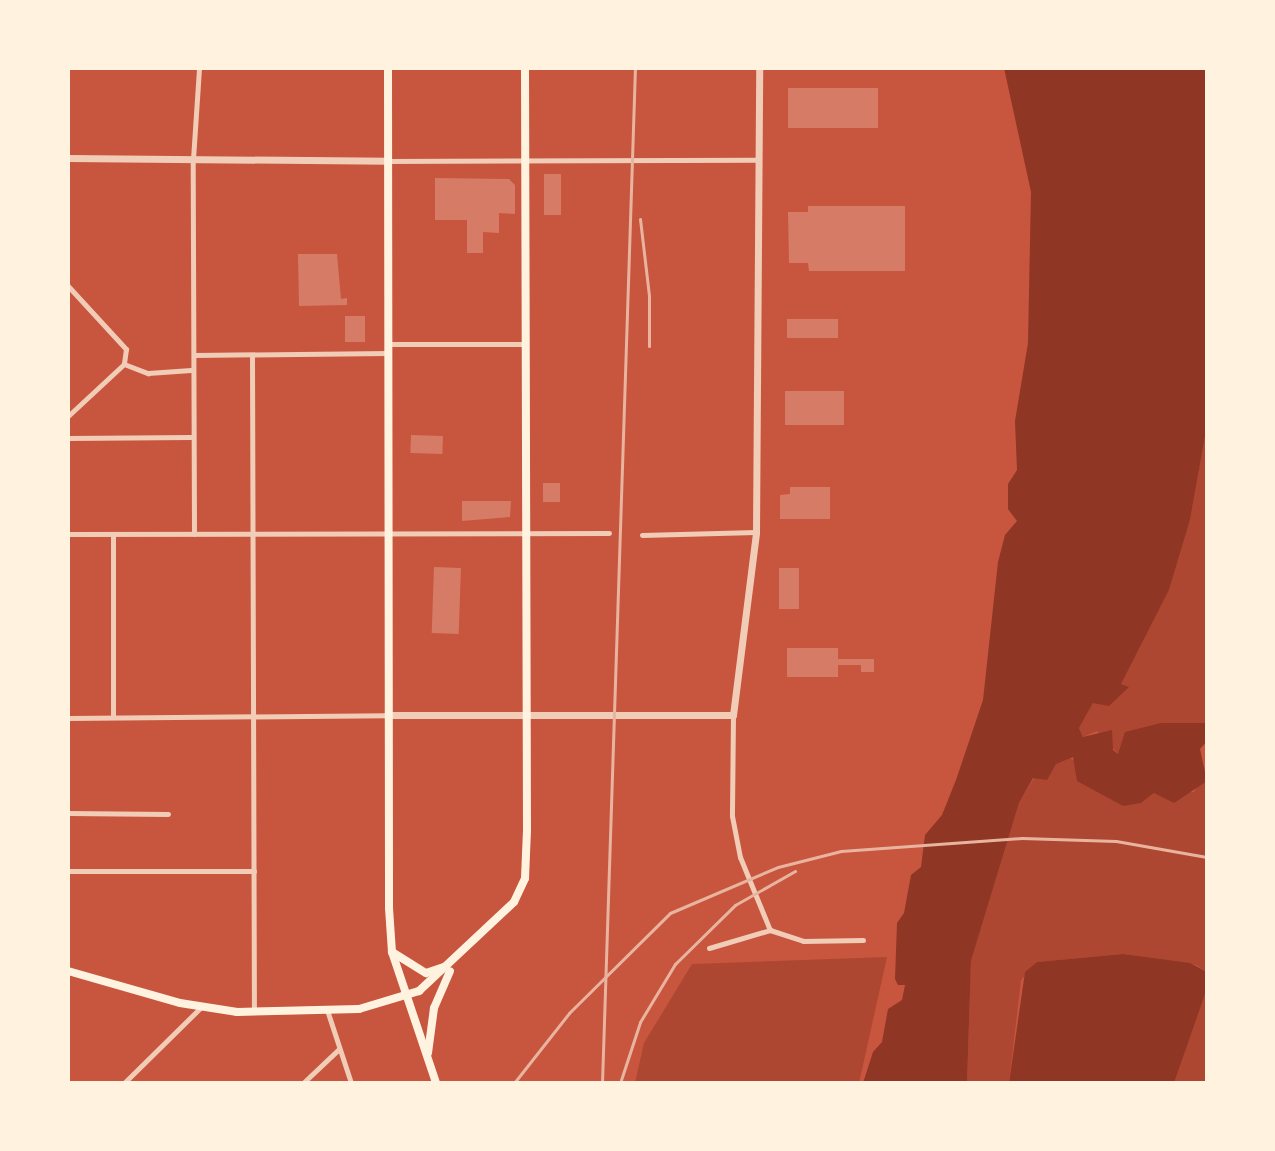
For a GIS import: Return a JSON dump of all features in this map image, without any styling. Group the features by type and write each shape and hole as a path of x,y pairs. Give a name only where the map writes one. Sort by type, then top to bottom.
{"main road":[{"path":"388,68 387,715 392,952 436,1083"},
{"path":"68,971 201,1007 254,1012 328,1013 407,999 454,963 498,922 525,878 525,68"},
{"path":"392,952 426,973 454,963"},
{"path":"428,1058 434,1008 454,963"}],"street":[{"path":"194,534 191,437 191,370 194,355 193,159 199,68"},
{"path":"759,68 756,532 733,715 732,816 737,848 770,930"},
{"path":"68,158 758,160"},
{"path":"68,286 126,349 124,364 68,416"},
{"path":"194,355 526,344"},
{"path":"252,355 254,1012"},
{"path":"124,364 148,373 191,370"},
{"path":"68,438 191,437"},
{"path":"642,535 756,532"},
{"path":"68,534 609,533"},
{"path":"113,534 113,718"},
{"path":"68,718 527,713 733,715"},
{"path":"68,813 168,814"},
{"path":"68,871 254,871"},
{"path":"709,948 770,930 803,941 863,940"},
{"path":"124,1083 201,1007"},
{"path":"328,1013 351,1083"},
{"path":"303,1083 339,1049"}],"shaded area":[{"path":"1004,68 1207,68 1207,425 1190,520 1169,590 1121,684 1129,687 1109,706 1093,703 1079,728 1083,737 1112,730 1113,750 1118,754 1125,732 1161,723 1207,723 1207,741 1200,749 1207,781 1174,803 1154,793 1141,803 1123,806 1077,781 1073,757 1056,764 1047,780 1033,778 1019,803 971,961 967,1083 863,1083 873,1052 882,1042 888,1009 902,1000 905,985 898,985 895,979 897,923 904,913 911,875 921,867 925,835 942,815 983,700 998,562 1005,535 1017,521 1008,509 1008,484 1017,470 1015,421 1028,343 1031,192"},
{"path":"1207,425 1207,723 1118,754 1097,731 1083,737 1079,728 1093,703 1129,687 1120,685 1169,590 1190,520"},
{"path":"1067,756 1141,803 1154,793 1194,792 1201,780 1207,781 1207,972 1196,965 1123,954 1037,962 1021,980 1009,1083 967,1083 971,961 1019,803 1034,778"},
{"path":"1123,954 1190,963 1207,972 1207,988 1174,1083 1009,1083 1025,972 1037,962"},
{"path":"887,957 859,1083 635,1083 644,1043 692,964"},
{"path":"1207,987 1207,1083 1174,1083 1194,1023"}],"building":[{"path":"788,88 878,88 878,128 788,128"},
{"path":"544,174 561,174 561,215 544,215"},
{"path":"435,178 509,179 515,185 515,214 499,213 499,233 483,232 483,253 467,253 467,220 435,220"},
{"path":"808,206 905,206 905,271 809,271 808,263 789,263 788,212 808,212"},
{"path":"298,254 337,254 341,299 347,298 347,305 299,306"},
{"path":"345,316 365,316 365,342 345,342"},
{"path":"787,319 838,319 838,338 787,338"},
{"path":"785,391 844,391 844,425 785,425"},
{"path":"411,435 443,436 442,454 410,453"},
{"path":"543,483 560,483 560,502 543,502"},
{"path":"790,487 830,487 830,519 780,519 780,495 790,494"},
{"path":"462,501 511,501 510,517 462,521"},
{"path":"434,567 461,568 459,634 432,633"},
{"path":"779,568 799,568 799,609 779,609"},
{"path":"787,648 838,648 838,659 874,659 874,672 861,672 861,665 838,665 838,677 787,677"}],"railway":[{"path":"602,1083 635,68"},
{"path":"640,219 649,296 649,346"},
{"path":"514,1083 569,1013 670,913 778,867 841,851 1022,838 1116,841 1207,857"},
{"path":"620,1083 640,1022 675,964 735,905 795,871"}]}
